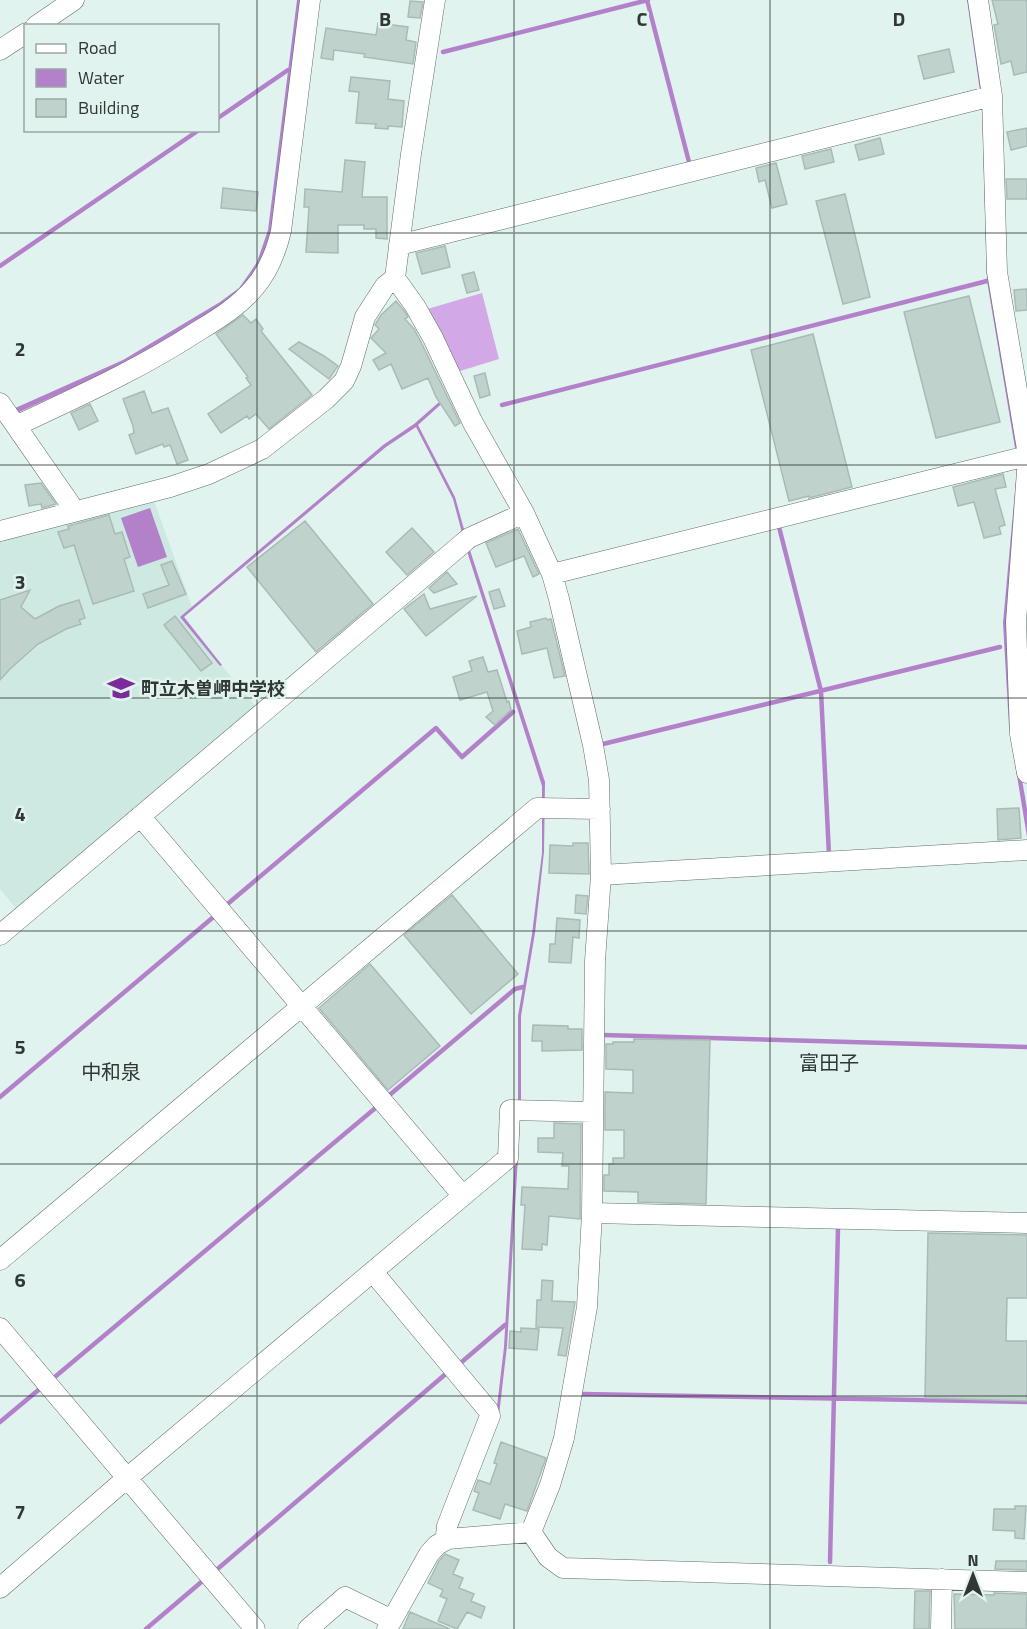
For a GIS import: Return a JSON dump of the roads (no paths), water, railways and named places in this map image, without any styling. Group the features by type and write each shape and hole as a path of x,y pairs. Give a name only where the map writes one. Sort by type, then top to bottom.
{"street":[{"path":"39,24 74,0"},
{"path":"75,511 7,418 113,380 163,354 224,315 255,287 271,261 281,231 310,0"},
{"path":"435,0 395,278 415,306 433,338 474,423 524,513 552,574 593,745 599,780 601,875 595,961 592,1213 587,1307 564,1438 550,1485 531,1532"},
{"path":"978,0 997,272 1023,458 1016,622 1020,734 1027,773"},
{"path":"0,50 24,34"},
{"path":"399,245 986,97"},
{"path":"0,531 170,487 209,474 262,449 281,436 344,381 351,366 365,317 385,286 395,278"},
{"path":"552,574 1023,458"},
{"path":"0,934 466,541 524,513"},
{"path":"0,1260 301,1006 543,808 600,809"},
{"path":"140,816 463,1196"},
{"path":"601,875 1025,850"},
{"path":"0,1588 127,1478 508,1158 510,1110 593,1112"},
{"path":"592,1213 1027,1223"},
{"path":"308,1629 345,1597 387,1621 429,1554 447,1534 490,1416 488,1410 373,1272"},
{"path":"0,1328 255,1629"},
{"path":"447,1534 531,1532"},
{"path":"531,1532 548,1557 563,1569 1027,1582"},
{"path":"941,1629 942,1579"}],"water":[{"path":"297,0 302,0 273,230 269,245 254,276 223,306 125,364 15,414 13,409 123,360 220,302 239,288 249,274 257,262 268,230"},
{"path":"967,0 970,0 984,88 1020,448 1013,726 1027,809 1027,837 1009,727 1003,623 1017,469 1016,454 987,281 982,105"},
{"path":"446,396 448,398 418,425 455,497 545,782 544,852 535,933 521,1016 521,1105 507,1346 499,1415 457,1529 380,1629 377,1629 418,1554 424,1545 440,1532 496,1415 504,1347 518,1105 518,1016 532,934 542,853 542,786 466,548 453,499 416,427 386,447 184,617 222,665 220,666 180,617 383,445 414,424"},
{"path":"150,508 167,557 138,567 121,518"}],"waterway":[{"path":"647,0 689,162"},
{"path":"443,52 648,0"},
{"path":"219,117 288,70"},
{"path":"0,266 196,132"},
{"path":"502,405 987,281"},
{"path":"779,527 821,691 829,855"},
{"path":"603,744 1000,647"},
{"path":"224,907 436,728 462,757 513,712"},
{"path":"0,1097 217,914"},
{"path":"386,1098 515,989 523,987"},
{"path":"603,1035 1027,1047"},
{"path":"50,1381 379,1105"},
{"path":"830,1562 838,1228"},
{"path":"457,1366 505,1325"},
{"path":"214,1572 448,1372"},
{"path":"0,1422 42,1387"},
{"path":"582,1394 1027,1402"},
{"path":"146,1629 206,1578"}],"place":[{"name":"町立木曽岬中学校","path":"121,688"}],"district":[{"name":"富田子","path":"829,1062"},
{"name":"中和泉","path":"111,1071"}]}
